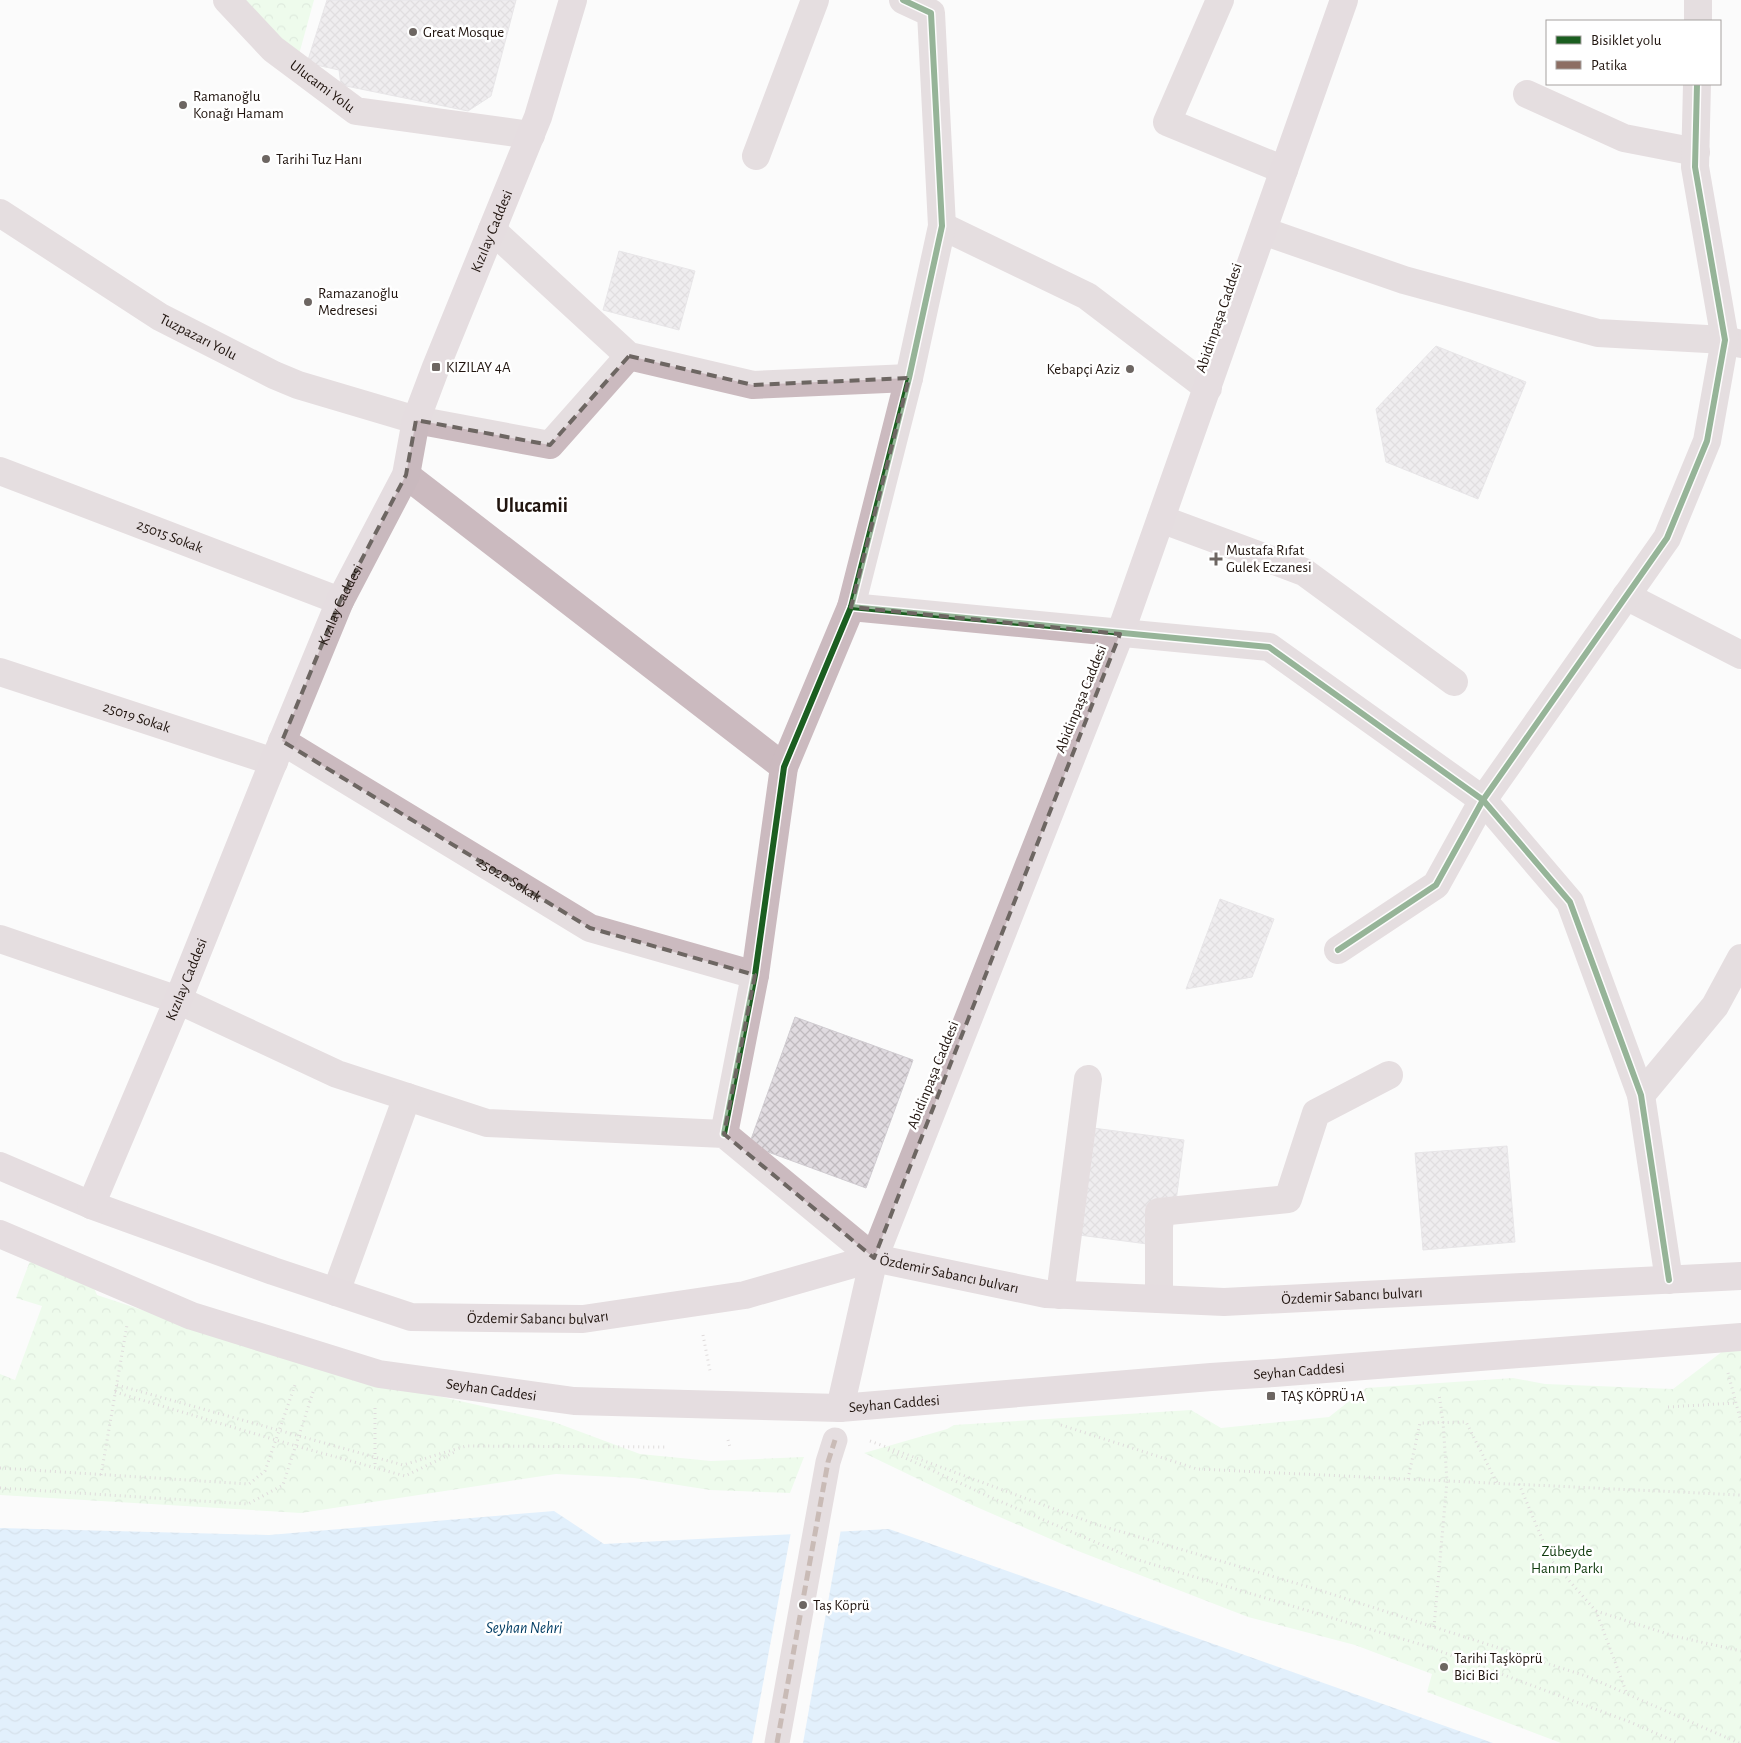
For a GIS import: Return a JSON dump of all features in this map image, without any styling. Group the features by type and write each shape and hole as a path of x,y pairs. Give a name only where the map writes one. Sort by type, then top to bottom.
{"main road":[{"name":"Kızılay Caddesi","path":"91,1205 178,1000 340,601 406,475 416,420 531,135 573,0"},
{"name":"Abidinpaşa Caddesi","path":"840,1408 874,1258 1120,634 1344,0"},
{"name":"Özdemir Sabancı bulvarı","path":"0,1166 91,1205 273,1271 411,1316 583,1319 745,1295 874,1258 1046,1294 1234,1302 1741,1276"},
{"name":"Seyhan Caddesi","path":"0,1234 192,1316 378,1374 574,1401 840,1408 1730,1337"}],"street":[{"name":"Ulucami Yolu","path":"227,0 272,49 356,111 531,135"},
{"path":"756,156 815,0"},
{"path":"724,1134 755,976 784,767 851,607 909,378 942,226 931,13 902,0"},
{"path":"1220,0 1167,122 1284,170"},
{"path":"1698,0 1698,20"},
{"path":"1338,950 1436,886 1483,800 1668,538 1707,441 1733,342 1695,168 1697,85"},
{"path":"1527,94 1624,138 1696,152"},
{"name":"Tuzpazarı Yolu","path":"0,213 160,317 274,375 298,385 416,420 550,445 629,356"},
{"path":"942,226 1087,296 1208,388"},
{"path":"492,230 629,356 753,385 909,378"},
{"path":"1263,231 1404,280 1598,333 1733,342"},
{"name":"25015 Sokak","path":"0,471 340,601"},
{"path":"406,475 784,767"},
{"path":"1161,519 1304,572 1454,682"},
{"path":"1626,596 1741,655"},
{"path":"851,607 1269,648 1483,800 1570,902 1641,1095 1669,1280"},
{"name":"25019 Sokak","path":"0,672 278,752"},
{"name":"25020 Sokak","path":"278,752 590,928 755,976"},
{"path":"0,939 178,1000 337,1074 487,1123 724,1134 874,1258"},
{"path":"1641,1095 1715,1006 1741,958"},
{"path":"1159,1300 1158,1212 1288,1199 1316,1113 1389,1074"},
{"path":"1060,1295 1088,1078"},
{"path":"336,1292 407,1097"},
{"path":"777,1743 831,1451"}],"path":[{"path":"697,1302 716,1404 730,1447"},
{"path":"101,1475 127,1323"},
{"path":"1730,1337 1736,1403 1741,1422"},
{"path":"0,1468 249,1484 265,1471 297,1378"},
{"path":"0,1488 248,1504 283,1485 315,1384"},
{"path":"117,1385 403,1465 466,1446 668,1447"},
{"path":"1434,1627 1447,1481 1443,1422 1438,1385"},
{"path":"115,1392 296,1446 406,1476 466,1446"},
{"path":"1668,1407 1736,1403"},
{"path":"375,1404 375,1467"},
{"path":"1408,1479 1420,1423 1466,1422 1497,1483"},
{"path":"1058,1424 1197,1469 1741,1495"},
{"path":"1678,1743 1630,1722 1426,1646 1134,1559 990,1497 865,1440 1095,1524 1319,1590 1586,1676 1739,1743"},
{"path":"1519,1484 1551,1560 1596,1611 1626,1694"},
{"path":"1596,1611 1674,1636 1741,1651"}],"highlighted area":[{"path":"629,356 753,385 909,378 851,607 1120,634 874,1258 724,1134 755,975 590,928 282,741 340,601 406,475 416,420 550,445"}],"green space":[{"path":"241,0 314,0 298,58"},
{"path":"30,1261 88,1274 97,1295 326,1371 554,1422 640,1454 711,1461 804,1457 790,1493 710,1490 634,1478 556,1474 301,1513 0,1495 0,1374 15,1380 42,1306 16,1298"},
{"name":"Zübeyde Hanım Parkı","path":"1741,1350 1741,1743 1561,1743 1427,1692 1432,1674 1355,1645 1248,1617 1078,1551 972,1505 864,1453 947,1429 954,1425 1191,1410 1221,1428 1329,1417 1366,1388 1513,1378 1545,1384 1673,1389 1723,1351"}],"water":[{"name":"Seyhan Nehri","path":"554,1511 604,1544 889,1529 1493,1743 0,1743 0,1528 269,1535"}],"pier":[{"name":"Taș Köprü","path":"841,1529 803,1743 752,1743 791,1532"}],"building":[{"name":"Great Mosque","path":"327,0 516,0 491,96 468,111 341,85 339,70 307,63"},
{"path":"619,251 695,271 679,330 603,310"},
{"path":"1436,346 1526,382 1478,499 1386,462 1376,409"},
{"path":"1220,899 1274,919 1252,977 1186,989"},
{"path":"795,1017 913,1060 866,1188 749,1145"},
{"path":"1093,1128 1184,1140 1170,1247 1079,1235"},
{"path":"1507,1146 1515,1242 1423,1250 1415,1153"}],"marked path":[{"path":"777,1743 828,1462 835,1440"}],"cycle path":[{"path":"724,1134 755,975 784,767 851,607 909,378 942,226 931,13 903,0"},
{"path":"1338,950 1436,885 1483,800 1667,538 1707,441 1725,340 1695,167 1697,85"},
{"path":"851,607 1269,647 1483,800 1570,902 1641,1095 1669,1280"}],"place":[{"name":"Great Mosque","path":"413,32"},
{"name":"Ramanoğlu Konağı Hamam","path":"183,105"},
{"name":"Tarihi Tuz Hanı","path":"266,159"},
{"name":"Ramazanoğlu Medresesi","path":"308,302"},
{"name":"KIZILAY 4A","path":"436,367"},
{"name":"Kebapçi Aziz","path":"1130,369"},
{"name":"Mustafa Rıfat Gulek Eczanesi","path":"1216,559"},
{"name":"TAŞ KÖPRÜ 1A","path":"1271,1396"},
{"name":"Taș Köprü","path":"803,1605"},
{"name":"Tarihi Taşköprü Bici Bici","path":"1444,1667"}],"district":[{"name":"Ulucamii","path":"532,506"}]}
